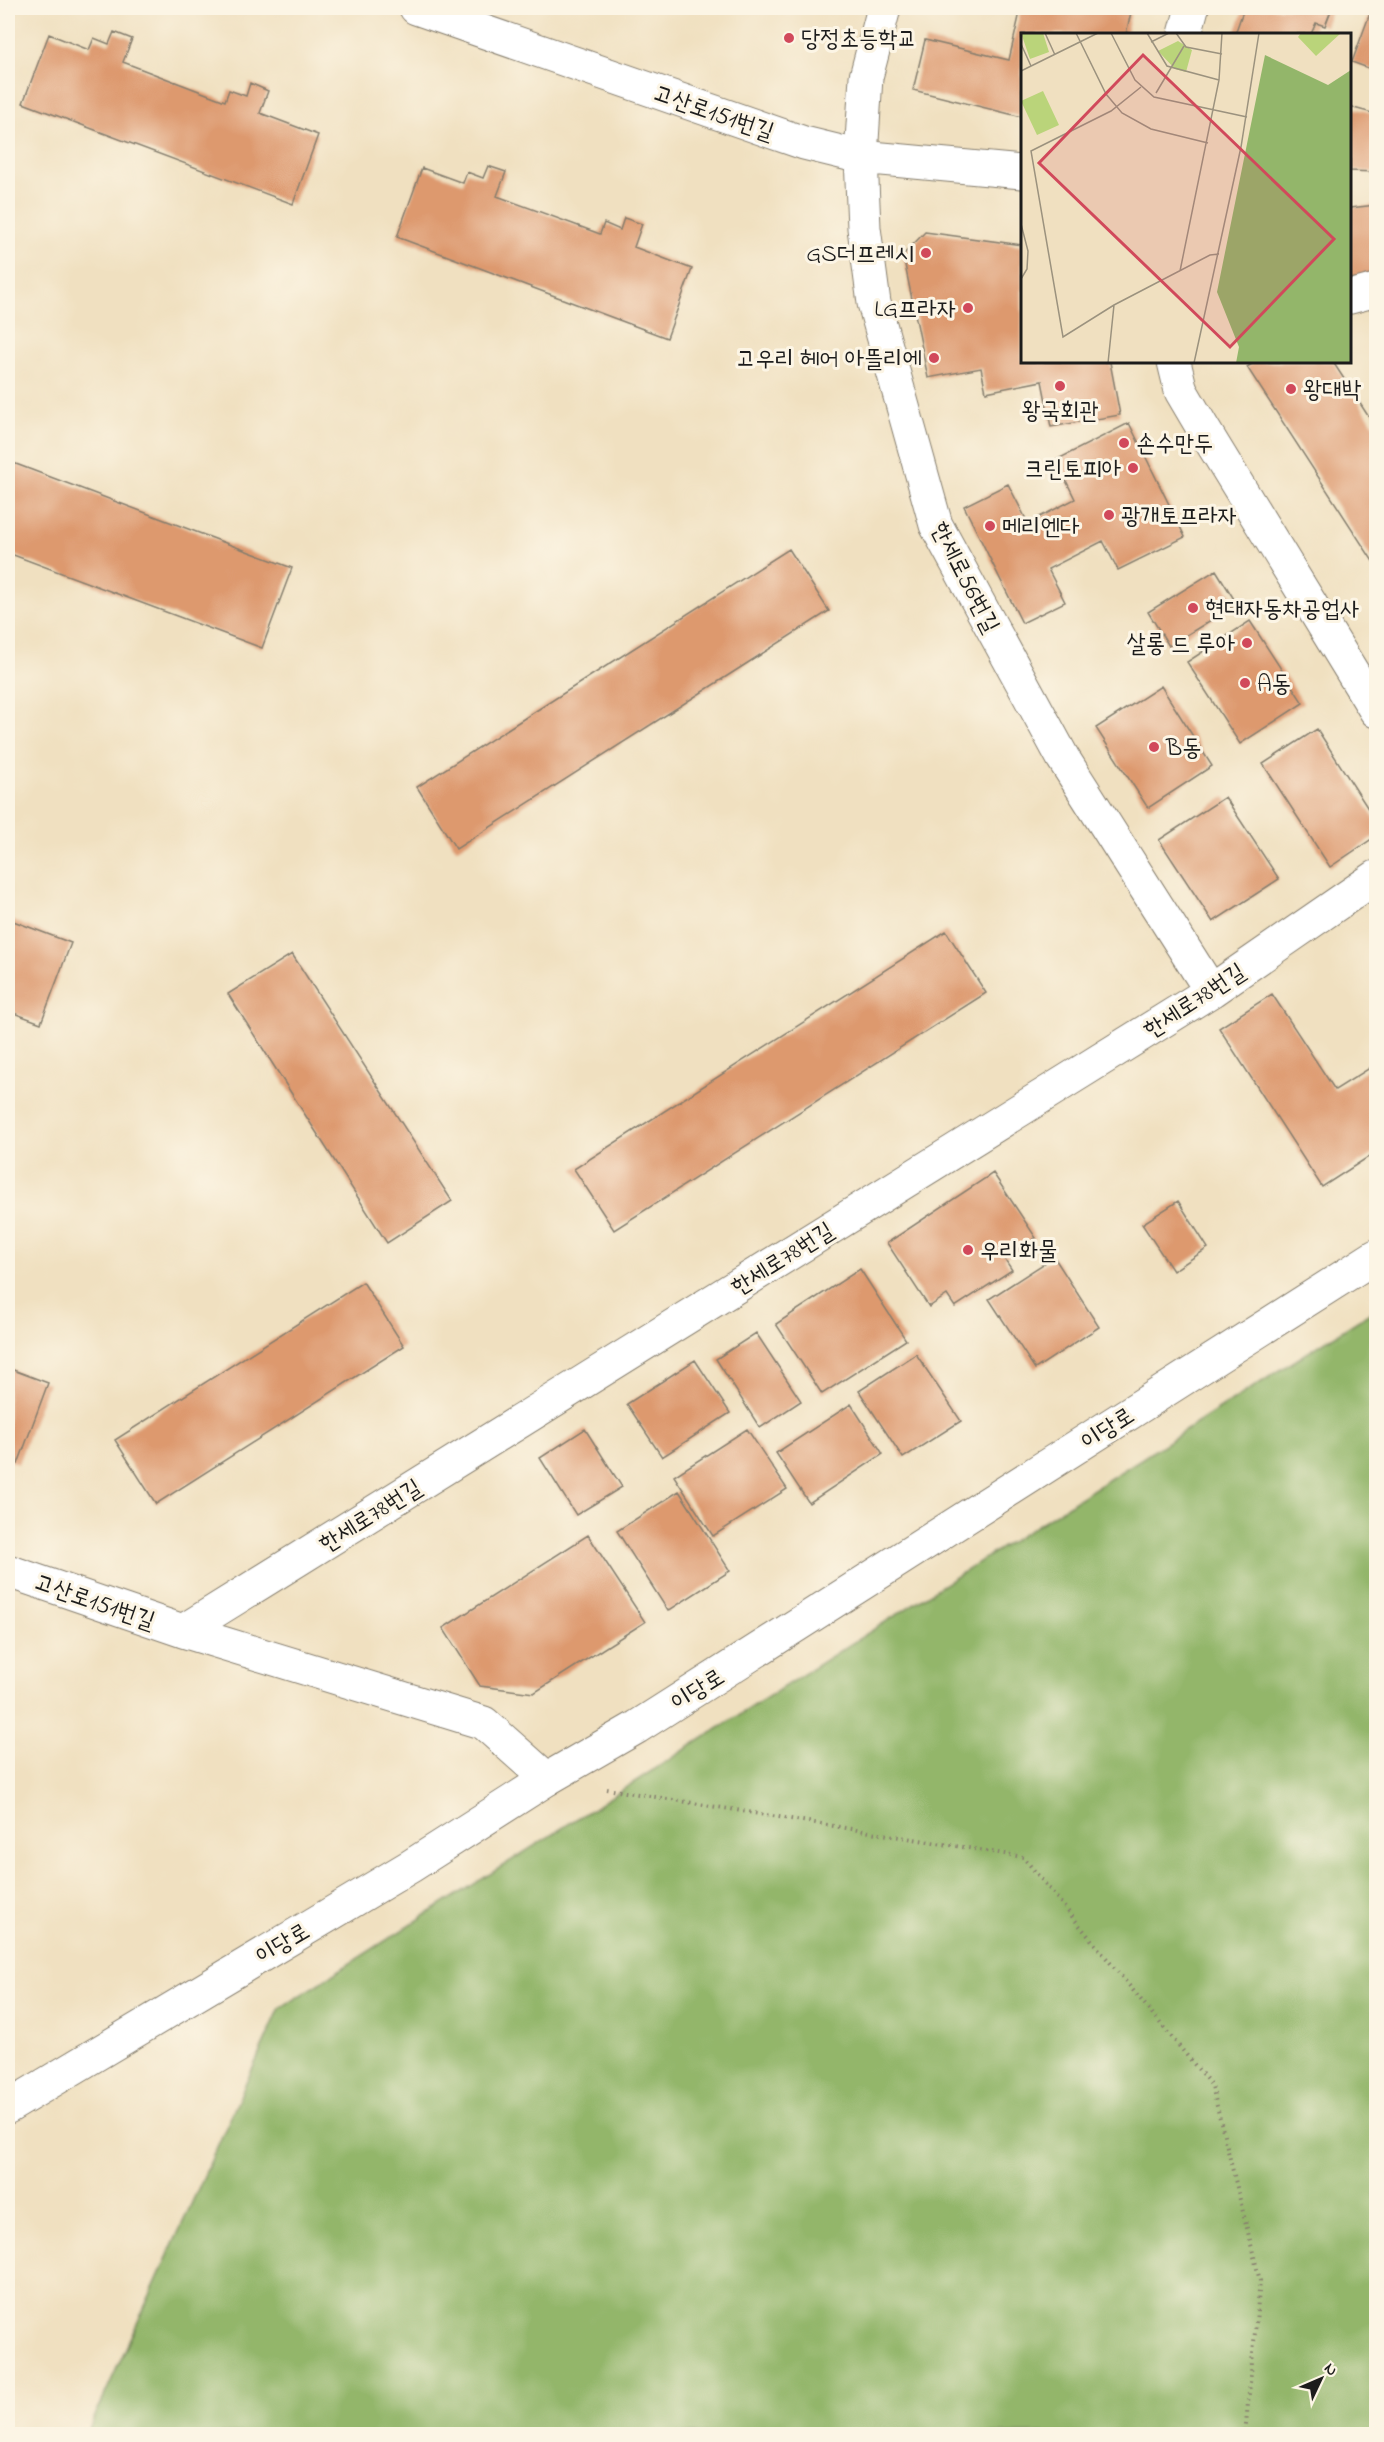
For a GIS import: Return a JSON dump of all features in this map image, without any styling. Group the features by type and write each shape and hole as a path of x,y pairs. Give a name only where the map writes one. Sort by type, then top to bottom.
{"street":[{"name":"고산로151번길","path":"416,8 804,143 861,157 1021,172"},
{"name":"한세로56번길","path":"884,8 866,77 861,157 864,228 874,303 936,525 1063,758 1211,990"},
{"path":"1185,33 1192,8"},
{"path":"1351,297 1377,290"},
{"path":"1174,363 1181,391 1377,711"},
{"name":"한세로78번길","path":"183,1631 1211,990 1377,877"},
{"name":"이당로","path":"8,2107 411,1866 547,1779 637,1727 1377,1256"},
{"name":"고산로151번길","path":"8,1571 183,1631 484,1723 547,1779"}],"path":[{"path":"605,1788 1023,1857 1212,2086 1260,2281 1245,2434"}],"green space":[{"path":"1376,1309 1376,2434 87,2434 280,2008"}],"building":[{"path":"1021,8 1132,8 1126,33 1021,33 1021,117 913,90 925,40 1009,60"},
{"path":"1244,8 1332,8 1325,26 1316,23 1311,33 1235,33"},
{"path":"1372,8 1376,10 1376,71 1352,62"},
{"path":"114,32 132,39 123,62 225,101 229,90 246,96 250,83 268,91 260,113 318,135 293,204 23,103 49,34 89,50 94,38 109,44"},
{"path":"1351,107 1376,114 1376,172 1351,171"},
{"path":"488,166 506,172 497,196 600,234 604,223 620,230 624,218 642,224 634,247 692,269 667,338 397,237 422,168 463,183 467,172 483,178"},
{"path":"1376,205 1376,275 1351,279 1351,208"},
{"name":"LG프라자","path":"925,232 1021,245 1021,363 1110,363 1120,415 1051,427 1042,381 986,392 981,368 928,378 903,255"},
{"path":"1253,363 1334,363 1376,428 1376,566 1247,367"},
{"name":"광개토프라자","path":"1129,423 1185,537 1118,570 1103,541 1048,569 1065,602 1022,623 964,506 1008,484 1028,523 1075,499 1056,460"},
{"path":"8,461 292,568 262,648 8,553"},
{"path":"789,549 829,611 456,849 417,787"},
{"name":"현대자동차공업사","path":"1216,570 1237,604 1169,646 1148,612"},
{"name":"A동","path":"1250,621 1303,703 1240,744 1187,662"},
{"name":"B동","path":"1161,686 1212,766 1148,808 1096,728"},
{"path":"1317,729 1376,821 1376,836 1330,867 1263,764"},
{"path":"1225,797 1279,879 1213,922 1159,840"},
{"path":"8,919 71,943 41,1023 8,1011"},
{"path":"946,931 986,993 614,1230 574,1169"},
{"path":"292,954 452,1201 387,1243 228,994"},
{"path":"1272,994 1335,1090 1376,1064 1376,1152 1322,1187 1219,1028"},
{"path":"993,1173 1036,1238 1004,1258 1012,1270 955,1307 947,1295 929,1307 887,1243"},
{"path":"1178,1201 1208,1248 1173,1271 1142,1224"},
{"path":"1054,1257 1099,1327 1035,1369 989,1299"},
{"path":"860,1269 906,1340 822,1394 776,1324"},
{"path":"363,1282 404,1346 156,1504 115,1440"},
{"path":"756,1333 801,1401 760,1428 716,1359"},
{"path":"916,1354 961,1421 903,1458 859,1391"},
{"path":"695,1360 730,1413 662,1457 627,1404"},
{"path":"8,1368 48,1383 18,1464 8,1460"},
{"path":"851,1404 883,1454 809,1503 776,1453"},
{"path":"585,1429 622,1487 576,1515 540,1458"},
{"path":"747,1429 787,1489 713,1536 674,1476"},
{"path":"679,1491 730,1571 668,1611 617,1531"},
{"path":"588,1535 645,1622 534,1693 480,1686 443,1628"}],"place":[{"name":"당정초등학교","path":"789,38"},
{"name":"GS더프레시","path":"926,253"},
{"name":"LG프라자","path":"968,308"},
{"name":"고우리 헤어 아뜰리에","path":"934,358"},
{"name":"왕국회관","path":"1060,386"},
{"name":"왕대박","path":"1291,389"},
{"name":"손수만두","path":"1124,443"},
{"name":"크린토피아","path":"1133,468"},
{"name":"광개토프라자","path":"1109,515"},
{"name":"메리엔다","path":"990,526"},
{"name":"현대자동차공업사","path":"1193,608"},
{"name":"살롱 드 루아","path":"1247,643"},
{"name":"A동","path":"1245,683"},
{"name":"B동","path":"1154,747"},
{"name":"우리화물","path":"968,1250"}]}
